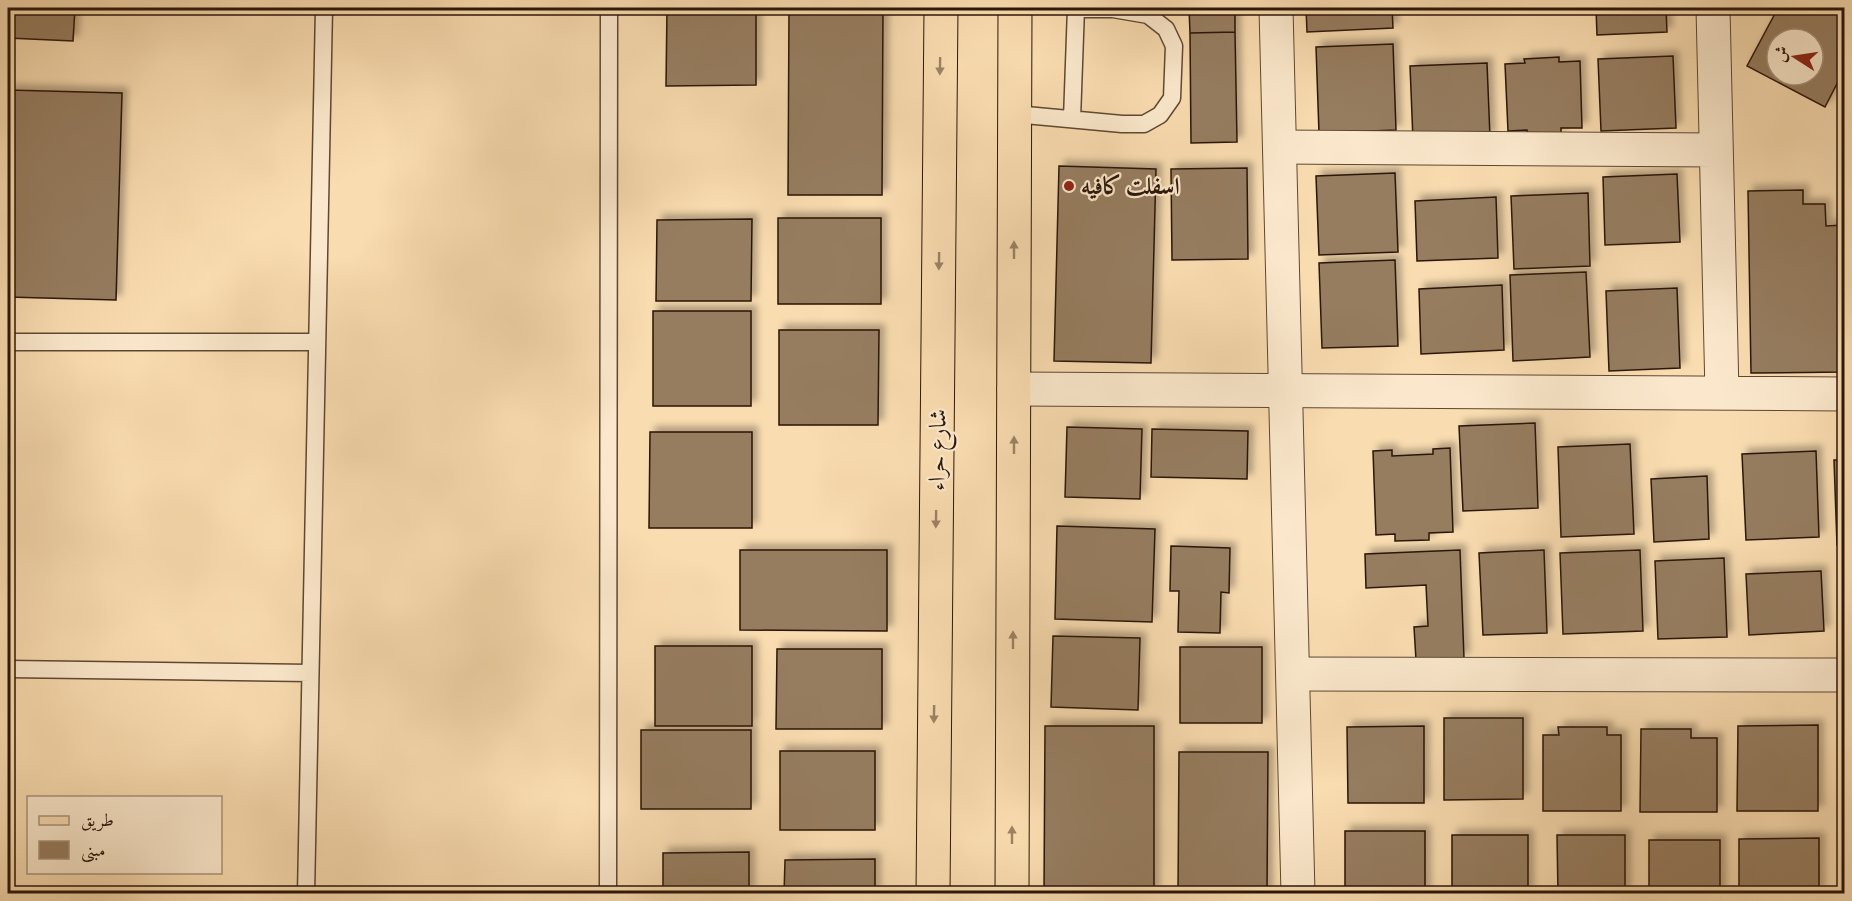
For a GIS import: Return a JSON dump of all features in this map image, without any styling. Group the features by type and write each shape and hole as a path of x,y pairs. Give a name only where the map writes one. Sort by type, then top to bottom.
{"main road":[{"name":"شارع حراء","path":"933,894 941,8"},
{"path":"1012,894 1015,8"}],"street":[{"path":"1276,8 1298,894"},
{"path":"1713,8 1722,393"},
{"path":"1280,147 1716,150"},
{"path":"1014,389 1845,394"},
{"path":"1293,674 1845,675"}],"lane":[{"path":"306,894 324,8"},
{"path":"608,894 609,8"},
{"path":"1015,114 1122,124 1144,124 1160,115 1172,98 1174,46 1166,29 1148,15 1113,9 1077,8 1072,118"},
{"path":"8,342 317,342"},
{"path":"8,669 310,673"}],"building":[{"path":"8,8 75,8 73,41 8,38"},
{"path":"667,8 756,8 756,85 666,86"},
{"path":"789,8 883,8 882,195 788,195"},
{"path":"1189,8 1235,8 1235,32 1190,33"},
{"path":"1306,8 1392,8 1393,28 1307,32"},
{"path":"1596,8 1666,8 1667,32 1597,35"},
{"path":"1778,8 1844,8 1844,70 1825,107 1787,87 1825,87 1825,27 1768,27"},
{"path":"1235,32 1237,142 1191,143 1190,33"},
{"path":"1765,32 1765,75 1747,66"},
{"path":"1393,44 1396,130 1319,133 1316,47"},
{"path":"1673,56 1676,128 1601,131 1598,59"},
{"path":"1559,57 1559,62 1580,61 1582,128 1561,128 1561,134 1528,135 1527,130 1508,131 1505,64 1525,63 1524,59"},
{"path":"1487,63 1490,137 1413,140 1410,66"},
{"path":"8,90 122,93 116,300 8,297"},
{"path":"1059,166 1156,169 1151,363 1054,361"},
{"path":"1247,168 1248,259 1172,260 1171,169"},
{"path":"1395,173 1398,252 1319,255 1316,176"},
{"path":"1677,174 1680,242 1605,245 1603,177"},
{"path":"1803,190 1803,204 1825,204 1826,226 1844,225 1844,372 1751,373 1748,191"},
{"path":"1588,193 1590,266 1514,269 1511,196"},
{"path":"1496,197 1498,258 1417,261 1415,201"},
{"path":"778,218 881,218 881,304 778,304"},
{"path":"752,219 751,301 656,301 657,220"},
{"path":"1395,260 1398,346 1322,348 1319,263"},
{"path":"1586,272 1590,357 1513,361 1510,275"},
{"path":"1502,285 1504,350 1421,354 1419,289"},
{"path":"1677,288 1680,368 1609,371 1606,291"},
{"path":"653,311 751,311 751,406 653,406"},
{"path":"779,330 879,330 878,425 779,425"},
{"path":"1535,423 1538,508 1463,511 1459,426"},
{"path":"1067,427 1142,429 1140,499 1065,497"},
{"path":"1152,429 1248,431 1247,479 1151,477"},
{"path":"650,432 752,432 752,528 649,528"},
{"path":"1630,444 1634,534 1561,537 1558,447"},
{"path":"1450,448 1453,532 1429,533 1429,540 1395,541 1395,534 1376,535 1373,451 1392,450 1392,456 1433,454 1433,449"},
{"path":"1816,451 1819,537 1746,540 1742,454"},
{"path":"1834,460 1844,460 1844,544 1837,545"},
{"path":"1707,476 1709,539 1654,542 1651,479"},
{"path":"1057,526 1155,529 1152,622 1055,619"},
{"path":"1171,546 1230,548 1229,593 1221,592 1220,633 1178,632 1179,591 1170,591"},
{"path":"740,550 887,550 887,631 740,630"},
{"path":"1460,550 1464,658 1416,660 1414,627 1428,626 1426,585 1366,588 1365,554"},
{"path":"1544,550 1547,633 1483,635 1479,553"},
{"path":"1640,550 1643,631 1563,634 1560,553"},
{"path":"1724,558 1727,637 1658,639 1655,561"},
{"path":"1839,568 1844,568 1844,655 1842,655"},
{"path":"1821,571 1824,631 1749,635 1746,574"},
{"path":"1053,636 1140,638 1138,710 1051,707"},
{"path":"655,646 752,646 752,726 655,726"},
{"path":"1180,647 1262,647 1262,723 1180,723"},
{"path":"777,649 882,649 882,729 776,729"},
{"path":"1444,718 1523,718 1523,799 1444,800"},
{"path":"1818,725 1818,811 1737,811 1738,726"},
{"path":"1045,726 1154,726 1154,894 1044,894"},
{"path":"1424,726 1424,803 1348,803 1347,727"},
{"path":"1558,727 1607,727 1607,735 1621,735 1621,811 1543,811 1543,735 1559,735"},
{"path":"1641,729 1691,729 1691,738 1717,738 1717,812 1640,812"},
{"path":"1841,729 1844,729 1844,818 1841,818"},
{"path":"641,730 751,730 751,809 641,809"},
{"path":"780,751 875,751 875,830 780,830"},
{"path":"1179,752 1268,752 1267,894 1178,894"},
{"path":"1345,831 1425,831 1425,894 1345,894"},
{"path":"1839,834 1844,834 1844,894 1839,894"},
{"path":"1452,835 1528,835 1528,894 1452,894"},
{"path":"1557,835 1625,835 1625,894 1558,894"},
{"path":"1819,838 1819,894 1739,894 1739,839"},
{"path":"1649,840 1720,840 1720,894 1649,894"},
{"path":"749,852 749,894 663,894 663,853"},
{"path":"875,859 875,894 784,894 785,860"}],"place":[{"name":"اسفلت كافيه","path":"1069,186"}]}
